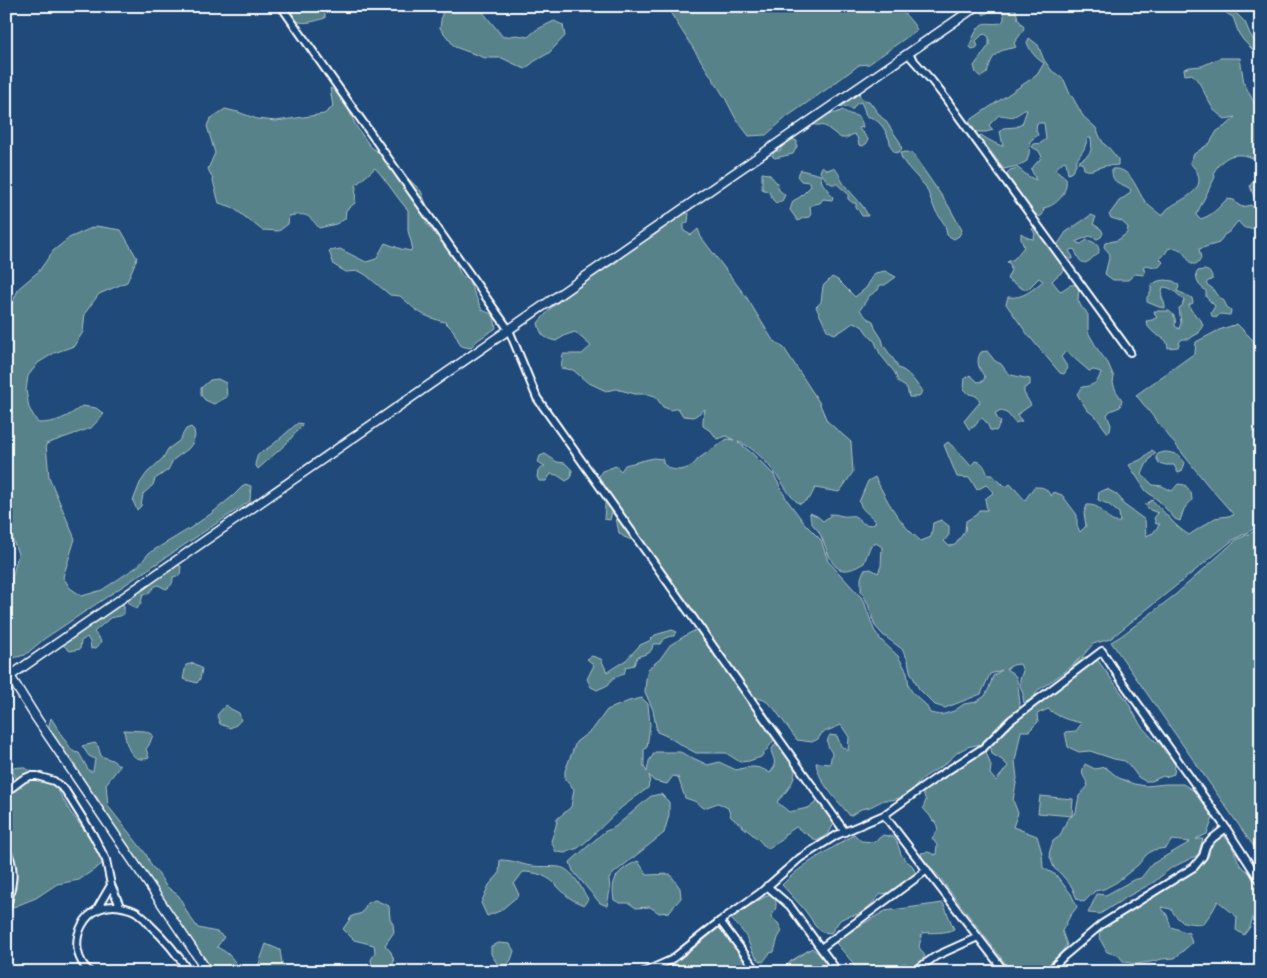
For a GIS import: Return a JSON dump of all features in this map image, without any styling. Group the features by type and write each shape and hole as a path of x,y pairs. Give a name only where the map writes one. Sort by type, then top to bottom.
{"street":[{"path":"281,6 509,330 538,398 845,832"},
{"path":"208,972 7,675 977,6"},
{"path":"908,54 946,99 1130,352"},
{"path":"644,972 671,960 720,921 760,893 800,858 845,832 884,816 936,778 983,748 1011,720 1102,651 1226,828 1261,882"},
{"path":"6,792 30,776 54,781 65,790 106,860 112,885 120,906"},
{"path":"884,816 1005,972"},
{"path":"1048,972 1102,924 1194,867 1203,856 1206,846 1226,828"},
{"path":"6,849 12,862 13,870 12,889 6,910"},
{"path":"821,948 927,870"},
{"path":"97,909 112,885"},
{"path":"767,886 790,906 838,972"},
{"path":"90,972 81,962 77,941 85,919 92,911 97,909 108,906 120,906 139,913 176,952 189,972"},
{"path":"720,921 758,972"},
{"path":"913,972 936,956 978,937"}],"green space":[{"path":"283,6 331,6 325,12 325,18 305,23 293,19"},
{"path":"443,6 478,6 503,37 517,35 528,37 536,30 554,21 563,25 565,36 549,53 525,69 502,58 485,58 455,47 440,28"},
{"path":"666,6 899,6 917,30 869,64 859,65 788,116 766,135 749,136 736,119 725,98"},
{"path":"984,6 997,6 984,15 982,12"},
{"path":"997,6 1015,6 1018,19 1024,27 1014,43 1016,47 997,53 987,73 981,77 976,73 974,66 989,45 989,37 985,34 982,35 976,41 978,46 976,48 972,49 970,45 981,25 999,23 1004,20 1001,9"},
{"path":"1214,6 1231,6 1245,22 1261,52 1261,62 1239,34 1233,17"},
{"path":"1029,38 1038,45 1044,60 1052,71 1064,80 1083,116 1096,128 1104,144 1118,159 1118,165 1092,170 1084,169 1083,164 1078,162 1088,155 1091,150 1091,138 1088,138 1072,172 1068,174 1066,162 1064,161 1055,169 1066,178 1064,193 1054,204 1044,208 1043,214 1040,217 1034,213 1006,174 1010,170 1018,168 1036,180 1031,169 1042,157 1039,151 1032,147 1034,144 1041,143 1046,139 1044,123 1037,123 1036,130 1038,135 1030,141 1027,161 1018,166 1004,169 979,136 981,135 1003,146 1000,131 1003,128 1016,127 1022,124 1027,110 1012,117 999,115 989,125 993,130 986,132 976,132 969,121 1037,75 1044,63 1030,49 1027,43"},
{"path":"1220,58 1240,58 1244,83 1261,116 1261,200 1257,201 1250,186 1258,173 1259,168 1256,161 1248,156 1231,156 1221,162 1214,172 1215,177 1196,215 1200,219 1204,218 1215,211 1227,199 1234,200 1242,207 1251,205 1253,207 1257,216 1255,228 1245,228 1238,221 1219,243 1199,249 1201,258 1195,264 1191,264 1179,249 1172,248 1168,249 1160,259 1163,262 1159,267 1146,265 1143,267 1144,275 1135,274 1128,280 1113,280 1105,274 1110,254 1104,247 1105,243 1118,240 1127,233 1128,227 1109,215 1119,201 1129,194 1131,190 1115,181 1112,169 1124,171 1132,179 1146,202 1162,216 1169,208 1196,189 1199,179 1197,172 1190,162 1194,154 1210,143 1217,131 1236,117 1225,119 1216,112 1201,86 1192,74 1185,75 1184,69 1202,66"},
{"path":"330,88 336,91 347,106 356,126 370,146 397,167 421,191 429,211 426,223 450,249 460,273 471,286 482,310 494,315 496,328 470,348 461,346 453,330 445,322 421,313 400,296 390,295 359,271 346,272 334,265 329,251 340,249 366,262 376,259 385,243 411,251 412,245 408,231 408,210 375,168 356,185 355,203 346,210 345,219 336,224 319,228 309,217 299,215 289,216 288,224 279,231 262,230 232,207 219,203 208,169 215,153 207,126 210,119 225,109 257,119 276,121 324,114 333,107"},
{"path":"850,92 859,93 861,98 869,101 900,142 902,150 896,153 893,150 883,127 878,121 866,116 861,102 856,104 853,109 844,106 837,107"},
{"path":"818,110 823,114 836,113 843,110 858,117 863,127 859,128 868,139 867,143 863,146 859,145 854,134 841,138 825,126 809,124"},
{"path":"792,139 797,141 793,154 775,158 772,156 775,151 780,151 784,144"},
{"path":"900,153 912,153 948,205 962,230 959,236 954,239 947,235 945,225 935,210 926,187 902,159"},
{"path":"822,166 827,170 833,168 837,171 845,186 863,206 868,216 862,216 856,208 856,203 848,199 848,194 837,184 828,182 820,172"},
{"path":"801,170 821,175 823,184 833,197 832,200 823,199 820,203 810,206 811,214 809,217 798,221 790,210 793,201 811,186 809,182 801,181 797,176"},
{"path":"762,173 769,174 777,183 779,190 785,195 782,201 776,203 769,192 762,189"},
{"path":"689,213 688,222 684,224 684,231 691,235 698,229 701,237 747,298 772,339 784,348 819,402 827,421 851,442 853,472 839,492 815,488 810,498 800,504 790,495 763,459 751,449 738,442 774,475 787,500 805,524 821,540 828,561 861,597 874,630 881,640 898,656 907,672 909,687 926,705 930,713 941,715 954,711 964,704 976,702 985,696 993,676 1002,670 990,674 981,694 945,708 935,705 919,689 902,649 883,635 875,626 868,604 861,591 861,578 864,570 871,569 878,573 881,566 882,547 876,543 870,547 864,563 845,570 839,569 830,559 819,532 812,523 810,513 823,521 830,514 853,516 871,525 876,522 859,502 868,481 875,477 895,512 913,535 921,541 931,537 933,523 941,520 949,526 949,535 944,541 949,546 955,545 965,531 966,521 976,515 979,510 987,510 985,499 994,492 986,485 977,490 970,478 957,477 944,445 948,442 971,466 975,461 980,462 988,475 993,475 1006,487 1010,484 1025,500 1034,487 1044,488 1051,496 1054,492 1062,495 1077,515 1077,525 1080,532 1086,526 1084,513 1087,505 1102,510 1111,520 1120,522 1119,513 1108,504 1098,500 1099,492 1107,489 1116,494 1123,504 1145,520 1146,536 1153,533 1160,524 1156,524 1154,518 1158,513 1150,510 1145,505 1152,500 1174,523 1189,535 1215,518 1234,515 1136,395 1195,353 1196,342 1219,330 1237,324 1254,341 1258,349 1261,349 1261,525 1233,540 1110,639 1093,644 1081,658 1094,655 1126,699 1141,726 1155,741 1161,744 1171,758 1175,765 1174,774 1152,781 1145,781 1138,777 1125,761 1090,751 1079,752 1068,747 1065,732 1076,731 1082,723 1056,715 1048,709 1037,714 1038,722 1029,731 1021,731 1015,761 1017,778 1013,800 1018,813 1013,827 1037,836 1042,853 1043,868 1056,875 1071,894 1077,907 1062,931 1067,945 1052,964 1039,972 1012,972 937,874 925,862 921,853 928,852 936,855 937,845 932,838 938,830 936,822 933,821 923,808 926,800 922,792 928,780 934,774 985,749 991,766 990,774 996,781 1008,766 992,754 990,743 1005,726 1066,674 1080,658 1066,671 1037,691 1034,698 1024,703 1020,686 1023,671 1020,664 1006,669 1016,677 1020,708 1003,720 992,736 981,744 967,747 958,752 945,764 923,778 903,797 884,800 861,809 850,816 825,785 816,763 830,764 832,753 827,742 830,735 837,736 841,746 848,751 849,737 841,725 822,733 818,739 812,742 797,740 773,707 764,700 753,697 779,729 775,739 761,757 740,762 726,753 696,753 657,732 653,710 645,692 648,669 660,659 670,645 698,629 692,618 680,609 679,601 648,556 632,540 619,533 616,518 612,512 610,520 604,519 605,501 596,482 602,471 616,466 621,471 625,465 653,458 663,459 663,463 668,468 685,469 727,439 734,440 727,436 717,439 712,432 703,426 705,409 694,417 683,416 678,408 671,410 663,407 655,396 635,394 616,389 606,391 587,382 573,370 561,368 563,354 582,354 591,346 575,332 556,341 549,339 542,334 538,323 551,308 568,294 617,262 645,238 655,235 681,214"},
{"path":"1091,215 1096,217 1093,224 1101,229 1103,233 1101,237 1097,239 1090,236 1077,241 1077,243 1081,244 1087,240 1092,241 1098,246 1098,254 1084,263 1080,260 1075,250 1069,251 1073,259 1061,254 1056,247 1066,232"},
{"path":"96,226 121,230 137,258 127,282 99,294 85,313 83,332 74,346 54,353 38,363 28,376 26,390 29,408 38,423 62,419 82,406 96,408 104,414 91,428 46,444 49,477 75,539 63,577 70,588 82,596 102,590 138,566 149,553 212,513 245,484 251,486 250,501 44,639 25,655 9,659 6,656 6,645 8,642 12,578 18,554 6,521 6,317 19,288 39,271 53,251 69,238"},
{"path":"1034,227 1045,235 1067,268 1052,281 1060,291 1071,285 1076,285 1079,288 1078,300 1088,315 1088,332 1108,363 1114,377 1113,383 1122,400 1120,407 1110,411 1107,415 1111,425 1108,433 1096,417 1087,410 1077,394 1082,387 1094,383 1101,372 1089,371 1066,351 1061,357 1068,368 1064,374 1060,373 1028,335 1006,304 1008,297 1023,295 1043,281 1039,278 1028,289 1023,289 1007,279 1011,270 1010,264 1007,262 1014,259 1024,247 1021,233 1033,239 1035,234 1032,229"},
{"path":"1203,270 1211,274 1212,280 1206,284 1224,301 1231,311 1230,315 1220,314 1216,318 1212,316 1211,313 1215,306 1206,297 1206,291 1199,284 1196,274 1198,271"},
{"path":"885,271 896,277 885,285 880,285 878,290 869,296 860,310 867,318 873,321 884,346 898,368 909,374 922,391 919,397 909,397 907,388 898,382 895,373 863,327 854,322 834,334 827,330 816,307 821,302 823,286 832,277 838,280 855,297 866,288 875,273"},
{"path":"1165,280 1178,284 1177,291 1192,298 1193,303 1189,305 1191,310 1201,320 1203,325 1199,333 1190,339 1180,341 1178,347 1168,348 1166,341 1153,332 1146,321 1157,317 1154,311 1169,311 1175,317 1175,326 1179,329 1181,323 1179,308 1184,300 1177,293 1163,287 1162,297 1165,308 1147,302 1147,297 1151,292 1151,285"},
{"path":"987,351 1011,375 1030,379 1030,385 1024,388 1024,393 1031,405 1017,415 1022,421 1015,423 1008,414 1001,410 995,413 1001,422 996,431 990,430 982,418 970,429 964,421 980,402 975,395 969,394 964,389 965,378 970,375 978,382 983,381 985,377 978,359 981,352"},
{"path":"218,379 226,383 227,397 214,404 205,400 201,395 201,388 210,380"},
{"path":"298,423 303,424 287,443 258,469 255,464 258,454 274,444"},
{"path":"191,427 194,430 195,436 192,444 173,460 168,470 155,479 153,485 143,494 141,506 137,510 133,501 140,483 147,473 163,458 168,449 179,441 186,429"},
{"path":"1152,450 1156,453 1147,463 1142,475 1153,485 1162,486 1172,491 1178,484 1185,485 1191,492 1192,500 1184,509 1180,521 1175,519 1159,501 1146,491 1129,465 1142,459"},
{"path":"1164,452 1173,453 1181,458 1185,463 1182,471 1178,473 1174,465 1159,463 1156,457"},
{"path":"545,454 557,462 565,463 572,470 571,478 566,481 557,475 551,474 546,481 539,481 537,477 538,471 545,466 538,462 540,456"},
{"path":"1261,528 1261,857 1111,642 1175,595 1236,540"},
{"path":"177,565 181,566 180,575 173,577 170,587 166,589 158,585 148,594 143,594 137,609 128,603 132,593"},
{"path":"121,604 124,605 124,614 110,618 94,632 101,641 96,648 91,649 87,637 81,641 80,649 70,651 63,645 71,637"},
{"path":"672,630 677,632 674,636 666,638 660,644 653,644 649,653 637,657 634,665 626,667 624,674 613,678 608,685 597,690 591,687 587,679 594,665 587,659 592,656 601,659 607,672 626,660 640,645 649,641 655,635"},
{"path":"194,663 202,669 197,683 183,679 186,665"},
{"path":"642,698 648,704 650,725 647,747 644,750 644,767 647,772 649,761 655,752 680,752 708,765 719,762 736,770 754,767 770,773 775,766 771,751 778,739 794,763 795,775 787,791 777,802 789,812 808,808 820,800 836,820 829,833 817,841 796,827 784,835 782,840 767,849 731,817 728,808 718,803 704,808 694,801 685,798 678,777 673,776 667,784 654,781 649,775 648,788 622,807 588,840 578,848 565,853 556,852 551,841 557,819 571,807 574,789 565,780 565,771 576,742 593,729 607,710"},
{"path":"226,705 239,713 241,720 230,728 220,724 217,715"},
{"path":"51,718 74,752 79,753 89,771 93,771 95,759 89,756 82,746 95,743 101,756 112,760 120,766 106,784 108,806 146,854 152,867 166,886 179,896 198,928 217,932 224,937 217,947 228,954 241,968 251,972 213,972 121,837 96,796 91,793 73,761 64,754 60,745 49,733"},
{"path":"124,730 145,731 153,735 146,749 149,758 137,758 130,752"},
{"path":"1085,764 1095,769 1105,767 1119,778 1134,784 1146,786 1183,784 1202,796 1213,818 1207,834 1196,839 1203,839 1198,855 1171,868 1154,882 1100,914 1088,913 1097,894 1106,895 1133,880 1141,878 1152,864 1190,842 1172,840 1166,848 1153,850 1146,855 1138,865 1117,882 1104,889 1095,891 1084,902 1077,899 1072,887 1054,868 1049,854 1053,841 1060,836 1067,820 1076,812 1079,796 1088,786 1083,773"},
{"path":"22,767 52,780 71,813 97,843 105,856 102,864 79,880 57,884 36,898 6,910 6,780 17,780 11,768"},
{"path":"661,794 669,802 669,815 664,833 614,873 609,879 610,890 607,906 600,903 573,871 570,862 604,832 615,827 651,796"},
{"path":"1040,796 1073,799 1072,816 1038,813"},
{"path":"854,834 861,841 874,842 883,835 893,837 901,854 912,865 917,876 897,892 881,894 863,913 840,920 831,933 822,932 782,885 798,870"},
{"path":"1224,836 1231,844 1240,865 1250,873 1256,888 1261,893 1261,915 1253,917 1250,927 1244,935 1236,930 1237,917 1218,901 1203,924 1181,921 1171,909 1161,907 1167,915 1171,927 1189,933 1192,943 1175,958 1136,964 1124,962 1118,955 1107,952 1098,930 1109,920 1117,921 1119,911 1142,902 1143,893 1160,886 1173,875 1201,865 1209,855 1209,841"},
{"path":"500,860 531,866 564,868 576,880 588,899 584,905 569,897 546,877 523,872 514,884 519,895 500,911 487,916 481,903 489,885 499,874"},
{"path":"638,861 647,875 670,874 680,888 681,898 669,912 659,913 650,907 636,908 629,903 620,903 614,900 613,886 617,875 626,867"},
{"path":"773,892 776,905 771,917 778,923 782,931 774,952 770,953 763,962 755,955 744,934 732,920 733,916"},
{"path":"375,900 389,906 390,919 393,924 394,932 385,945 391,952 394,961 390,972 373,972 371,960 375,952 374,945 354,940 343,929 352,916 362,913 367,903"},
{"path":"943,903 954,929 922,933 919,947 925,956 915,968 906,963 898,965 895,972 857,972 853,963 836,943 839,938 885,911"},
{"path":"718,928 727,933 755,972 658,972 681,955 690,952 705,936"},
{"path":"499,943 510,944 514,951 511,960 504,969 498,965 491,954 491,946"},
{"path":"266,944 280,950 286,972 256,972"},
{"path":"812,948 821,956 831,958 837,972 780,972 791,961"}]}
